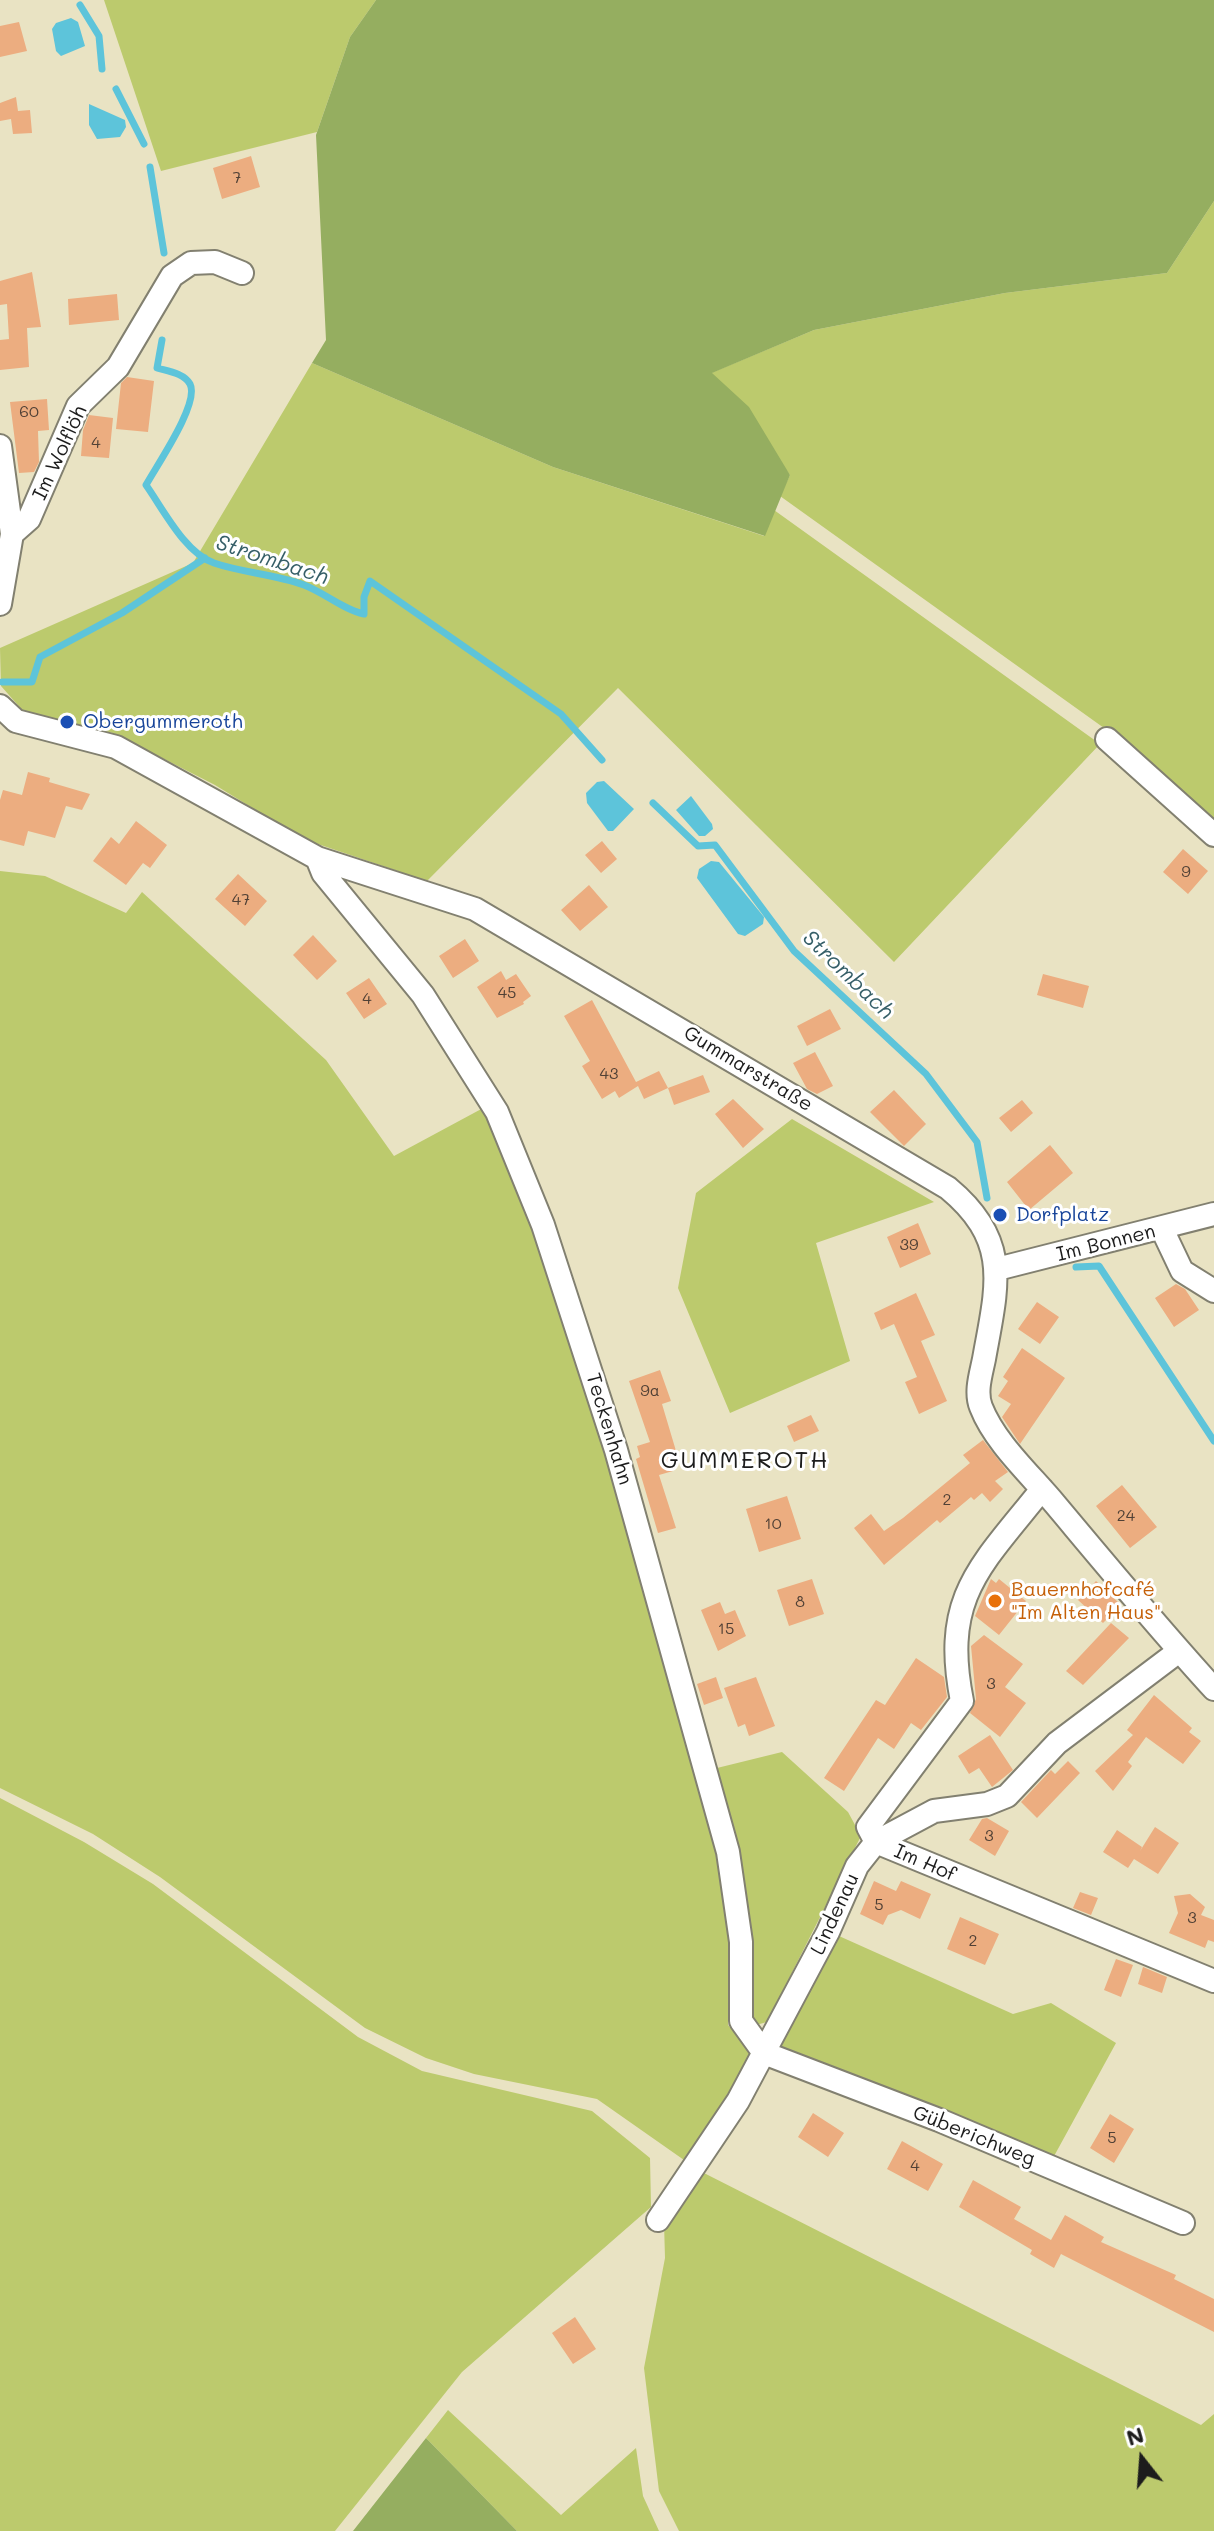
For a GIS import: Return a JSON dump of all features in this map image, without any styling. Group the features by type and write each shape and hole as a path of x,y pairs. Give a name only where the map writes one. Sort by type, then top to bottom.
{"street":[{"name":"Im Wolflöh","path":"12,534 29,519 78,406 118,367 172,276 191,263 215,262 242,273"},
{"path":"0,446 12,534 0,604"},
{"name":"Gummarstraße","path":"0,706 16,721 116,747 317,858 475,909 948,1188 972,1209 987,1233 997,1269 978,1387 980,1405 994,1429 1042,1489 1214,1689"},
{"path":"1107,739 1214,835"},
{"name":"Teckenhahn","path":"317,858 323,873 423,995 497,1112 543,1225 616,1450 728,1852 741,1942 741,2021 764,2053"},
{"name":"Im Bonnen","path":"997,1269 1214,1214"},
{"path":"1162,1229 1182,1271 1214,1291"},
{"name":"Im Hof","path":"1042,1489 966,1590 957,1617 955,1666 962,1701 868,1827 876,1842 1214,1981"},
{"name":"Lindenau","path":"658,2220 738,2101 828,1932 857,1866 876,1842 934,1811 987,1804 1007,1796 1057,1743 1179,1651"},
{"name":"Güberichweg","path":"764,2053 939,2120 1183,2223"}],"green space":[{"path":"104,0 376,0 350,37 317,132 161,171"},
{"path":"376,0 1214,0 1214,201 1167,273 1005,293 814,330 712,373 749,407 790,475 765,536 553,467 312,363 326,340 316,135 350,37"},
{"path":"1214,201 1214,822 1111,733 780,496 790,475 711,373 814,330 1005,293 1167,273"},
{"path":"312,363 553,467 764,536 774,510 1100,744 894,962 618,688 427,881 303,839 215,785 113,733 24,712 1,686 0,648 193,563"},
{"path":"0,871 45,876 126,913 142,892 326,1060 394,1156 485,1107 536,1228 606,1449 722,1853 733,1943 728,2025 754,2056 731,2097 684,2160 597,2099 474,2074 426,2058 365,2028 160,1877 93,1834 0,1788"},
{"path":"792,1119 934,1202 816,1243 850,1361 730,1413 678,1288 696,1193"},
{"path":"782,1752 848,1812 861,1836 767,2022 756,2025 749,2019 737,1851 717,1768"},
{"path":"0,1798 84,1842 153,1884 358,2037 422,2071 592,2111 650,2158 651,2207 462,2372 335,2531 0,2531"},
{"path":"839,1936 1013,2014 1051,2003 1116,2043 1053,2158 778,2048"},
{"path":"700,2171 1201,2425 1214,2414 1214,2531 679,2531 659,2491 644,2368 665,2258 664,2223"},
{"path":"448,2410 561,2515 636,2448 643,2496 659,2531 517,2531 426,2438"},
{"path":"426,2438 517,2531 353,2531"}],"water":[{"path":"71,18 78,22 85,46 61,56 56,51 52,29 56,23"},
{"path":"89,104 125,120 126,127 120,137 97,139 89,125"},
{"path":"604,781 634,809 613,831 608,831 587,803 586,793 597,782"},
{"path":"691,796 712,824 713,829 705,836 699,836 676,810"},
{"path":"711,861 719,862 764,917 763,924 745,936 738,934 697,878 699,869"}],"building":[{"path":"19,22 27,51 0,57 0,26"},
{"path":"16,97 18,111 30,110 32,133 13,134 11,119 0,121 0,103"},
{"path":"251,156 260,187 222,199 213,168"},
{"path":"32,272 41,327 27,328 29,367 0,370 0,340 9,339 7,304 0,305 0,281"},
{"path":"117,294 119,320 69,325 68,299"},
{"path":"127,377 154,381 148,432 116,429 121,383"},
{"path":"47,399 49,430 38,431 39,462 34,472 19,473 10,402"},
{"path":"89,415 113,418 109,458 81,456 83,430"},
{"path":"28,772 50,778 49,782 90,794 82,810 66,806 55,838 28,831 24,846 0,840 0,800 3,790 22,795"},
{"path":"136,821 167,845 150,868 143,863 126,885 93,861 111,837 119,844"},
{"path":"602,841 617,859 601,873 585,855"},
{"path":"1183,849 1208,871 1188,894 1163,872"},
{"path":"238,874 267,901 245,926 215,899"},
{"path":"589,885 608,907 580,931 561,910"},
{"path":"313,935 337,961 317,980 293,955"},
{"path":"465,939 479,961 453,978 439,956"},
{"path":"501,971 506,980 516,974 531,996 524,1004 497,1018 477,987"},
{"path":"1043,974 1089,986 1083,1008 1037,995"},
{"path":"369,978 387,1004 364,1019 346,993"},
{"path":"592,1000 636,1082 659,1071 668,1088 644,1099 638,1086 619,1098 615,1091 602,1099 582,1066 590,1061 564,1016"},
{"path":"830,1009 841,1029 807,1046 797,1026"},
{"path":"815,1052 833,1086 817,1094 807,1089 793,1063"},
{"path":"703,1075 710,1092 674,1105 668,1088"},
{"path":"894,1090 926,1124 904,1146 870,1112"},
{"path":"733,1099 764,1129 743,1148 715,1114"},
{"path":"1022,1100 1033,1113 1011,1132 999,1118"},
{"path":"1050,1145 1073,1173 1029,1210 1007,1182"},
{"path":"918,1223 931,1254 900,1268 887,1237"},
{"path":"1176,1284 1185,1289 1199,1310 1174,1327 1155,1298"},
{"path":"916,1293 935,1335 921,1341 947,1401 919,1414 905,1382 917,1377 894,1324 881,1330 874,1313"},
{"path":"1037,1302 1059,1317 1040,1344 1018,1329"},
{"path":"1022,1348 1065,1378 1020,1444 1002,1417 1011,1404 998,1396 1008,1381 1003,1377"},
{"path":"660,1370 671,1401 662,1404 679,1461 671,1464 673,1471 659,1475 676,1528 658,1533 636,1459 640,1457 637,1446 650,1442 629,1381"},
{"path":"811,1415 819,1431 794,1442 787,1426"},
{"path":"983,1440 1008,1472 995,1481 1003,1489 990,1502 982,1493 974,1500 971,1497 940,1523 937,1520 884,1565 854,1528 871,1514 884,1531 970,1463 963,1455"},
{"path":"1122,1485 1157,1527 1130,1548 1096,1506"},
{"path":"787,1496 801,1539 759,1552 746,1509"},
{"path":"812,1579 824,1614 789,1626 777,1590"},
{"path":"991,1579 996,1583 999,1579 1026,1601 999,1635 975,1616"},
{"path":"1096,1581 1121,1605 1103,1623 1078,1600"},
{"path":"720,1602 725,1614 735,1610 746,1636 718,1651 701,1610"},
{"path":"1111,1623 1129,1638 1083,1685 1066,1671"},
{"path":"984,1635 1023,1664 1005,1687 1026,1703 1000,1737 970,1713 976,1699 971,1646"},
{"path":"916,1658 944,1677 947,1697 921,1730 911,1723 894,1749 878,1738 844,1791 824,1778 876,1700 885,1705"},
{"path":"716,1677 723,1698 704,1705 697,1684"},
{"path":"756,1677 775,1726 749,1736 745,1724 738,1727 724,1688"},
{"path":"1154,1695 1192,1728 1189,1732 1201,1741 1183,1764 1146,1737 1128,1762 1132,1766 1113,1791 1095,1771 1133,1735 1127,1730"},
{"path":"990,1735 1013,1770 992,1787 979,1768 969,1774 958,1756"},
{"path":"1068,1761 1080,1773 1037,1818 1021,1802 1051,1770 1055,1774"},
{"path":"987,1818 1009,1831 995,1856 969,1840 982,1819"},
{"path":"1155,1827 1179,1843 1158,1874 1134,1859 1128,1868 1103,1852 1117,1830 1142,1847 1140,1851"},
{"path":"874,1881 896,1891 901,1881 931,1894 920,1919 901,1910 888,1915 883,1925 860,1914"},
{"path":"1080,1892 1098,1898 1091,1915 1073,1908"},
{"path":"1190,1894 1205,1907 1201,1915 1214,1920 1214,1942 1208,1940 1205,1948 1169,1933 1178,1913 1174,1896"},
{"path":"960,1917 999,1934 985,1965 947,1949"},
{"path":"1116,1959 1133,1965 1121,1997 1104,1990"},
{"path":"1143,1967 1167,1977 1162,1993 1138,1984"},
{"path":"813,2113 844,2133 828,2157 798,2137"},
{"path":"1110,2114 1134,2129 1114,2163 1090,2148"},
{"path":"902,2141 943,2164 928,2191 887,2169"},
{"path":"973,2180 1021,2207 1014,2219 1051,2240 1065,2215 1104,2237 1101,2242 1176,2275 1174,2279 1214,2299 1214,2332 1061,2254 1054,2268 1030,2254 1032,2250 959,2207"},
{"path":"575,2317 596,2349 573,2364 552,2333"}],"waterway":[{"name":"Strombach","path":"80,5 99,36 102,69"},
{"name":"Strombach","path":"116,89 144,144"},
{"name":"Strombach","path":"150,167 164,253"},
{"name":"Strombach","path":"162,340 157,368 184,377 190,384 191,393 183,419 146,485 194,550 214,563 304,585 364,614 364,597 370,581 561,714 602,760"},
{"path":"2,682 32,682 40,657 122,613 205,558"},
{"name":"Strombach","path":"653,803 698,846 715,845 794,951 926,1074 977,1142 987,1198"},
{"name":"Strombach","path":"1076,1267 1099,1266 1214,1441"}],"place":[{"name":"Obergummeroth","path":"67,722"},
{"name":"Dorfplatz","path":"1000,1215"},
{"name":"Bauernhofcafé \"Im Alten Haus\"","path":"995,1601"}],"district":[{"name":"GUMMEROTH","path":"745,1461"}]}
